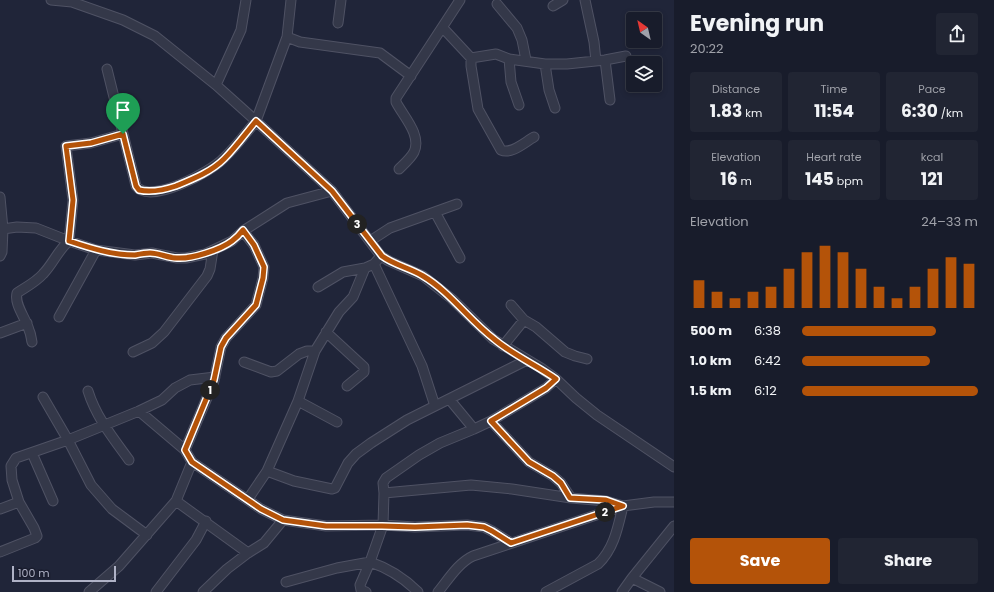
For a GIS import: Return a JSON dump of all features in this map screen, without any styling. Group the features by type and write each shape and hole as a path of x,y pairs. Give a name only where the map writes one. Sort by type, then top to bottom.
{"street":[{"path":"52,0 72,1 123,20 155,36 216,85 332,191 382,256 389,261 423,276 452,299 493,339 541,368 556,379 597,415 674,467"},
{"path":"216,85 241,30 246,0"},
{"path":"108,69 136,186 139,190 155,191 165,190 189,181 200,176 224,159 256,121 286,37 291,0"},
{"path":"338,22 341,0"},
{"path":"399,169 414,152 416,140 412,129 396,102 396,98 460,0"},
{"path":"553,6 562,0"},
{"path":"585,0 592,35 610,100"},
{"path":"497,4 517,28 522,40 526,60"},
{"path":"443,28 471,58 478,109 501,150 505,152 510,151 534,137"},
{"path":"286,37 300,42 380,53 411,76"},
{"path":"471,58 496,54 509,59 526,60 545,64 567,64 626,56"},
{"path":"509,59 511,82 519,105"},
{"path":"545,64 549,90 555,108"},
{"path":"32,342 27,323 16,296 17,293 36,281 44,273 69,241 73,200 66,146 91,143 123,134"},
{"path":"2,229 17,227 36,228 96,250 135,255 152,253 177,258 197,256 232,241 243,230 286,203 332,191"},
{"path":"0,197 2,229 2,252 0,256"},
{"path":"370,241 390,228 457,204"},
{"path":"435,212 460,258"},
{"path":"185,450 215,377 221,347 226,338 256,305 263,278 264,267 254,245 243,230"},
{"path":"59,317 96,250"},
{"path":"133,352 152,343 164,332 207,276 210,269 213,250"},
{"path":"248,500 267,471 298,401 315,351 339,312 353,297 370,266 382,256"},
{"path":"318,287 343,272 370,266"},
{"path":"370,266 422,366 435,406"},
{"path":"511,305 524,320 536,327 565,352 587,359"},
{"path":"503,346 524,320"},
{"path":"0,334 27,323"},
{"path":"326,332 364,367 364,372 348,386"},
{"path":"244,362 271,372 277,371 299,354 307,351 315,351"},
{"path":"267,471 294,481 332,490 335,488 348,463 356,454 407,420 450,400 527,360"},
{"path":"0,552 37,536 19,502 12,480 12,466 16,458 68,440 139,411 162,400 175,388 190,380 215,377"},
{"path":"366,592 360,590 360,585 370,562 382,526 384,493 383,482 386,478 409,461 440,444 491,421 546,388 556,379"},
{"path":"88,391 92,405 104,425 129,460"},
{"path":"43,397 68,440 90,484 112,509 147,535"},
{"path":"450,400 474,429"},
{"path":"298,401 338,422"},
{"path":"139,411 185,450 192,462 261,509 283,520 326,526 415,527 467,525 484,527 511,543"},
{"path":"491,421 529,462 553,476 561,483 570,498"},
{"path":"32,453 53,501"},
{"path":"89,592 119,566 176,501 192,462"},
{"path":"384,493 471,485 512,488 570,498 606,500 623,506"},
{"path":"176,501 206,521 248,553"},
{"path":"0,509 19,502"},
{"path":"438,592 461,564 468,559 511,543 623,506 654,502 674,502"},
{"path":"546,592 598,564 603,559 614,540 623,506"},
{"path":"203,592 227,569 264,543 283,520"},
{"path":"156,592 196,540 206,521"},
{"path":"622,592 674,526"},
{"path":"286,582 337,568 370,562 385,567 418,592"},
{"path":"632,578 660,592"}],"route":[{"path":"256,121 332,191 382,256 389,261 423,276 452,299 493,339 541,368 556,379 546,388 491,421 529,462 553,476 561,483 570,498 606,500 623,506 511,543 484,527 467,525 415,527 326,526 283,520 276,517 261,509 192,462 185,450 214,380 221,347 226,338 256,305 263,278 264,267 254,245 243,230 232,241 225,245 205,254 186,258 177,258 152,253 135,255 113,253 96,250 69,241 73,200 66,146 91,143 123,134 136,186 139,190 155,191 165,190 200,176 224,159 256,121"}]}
